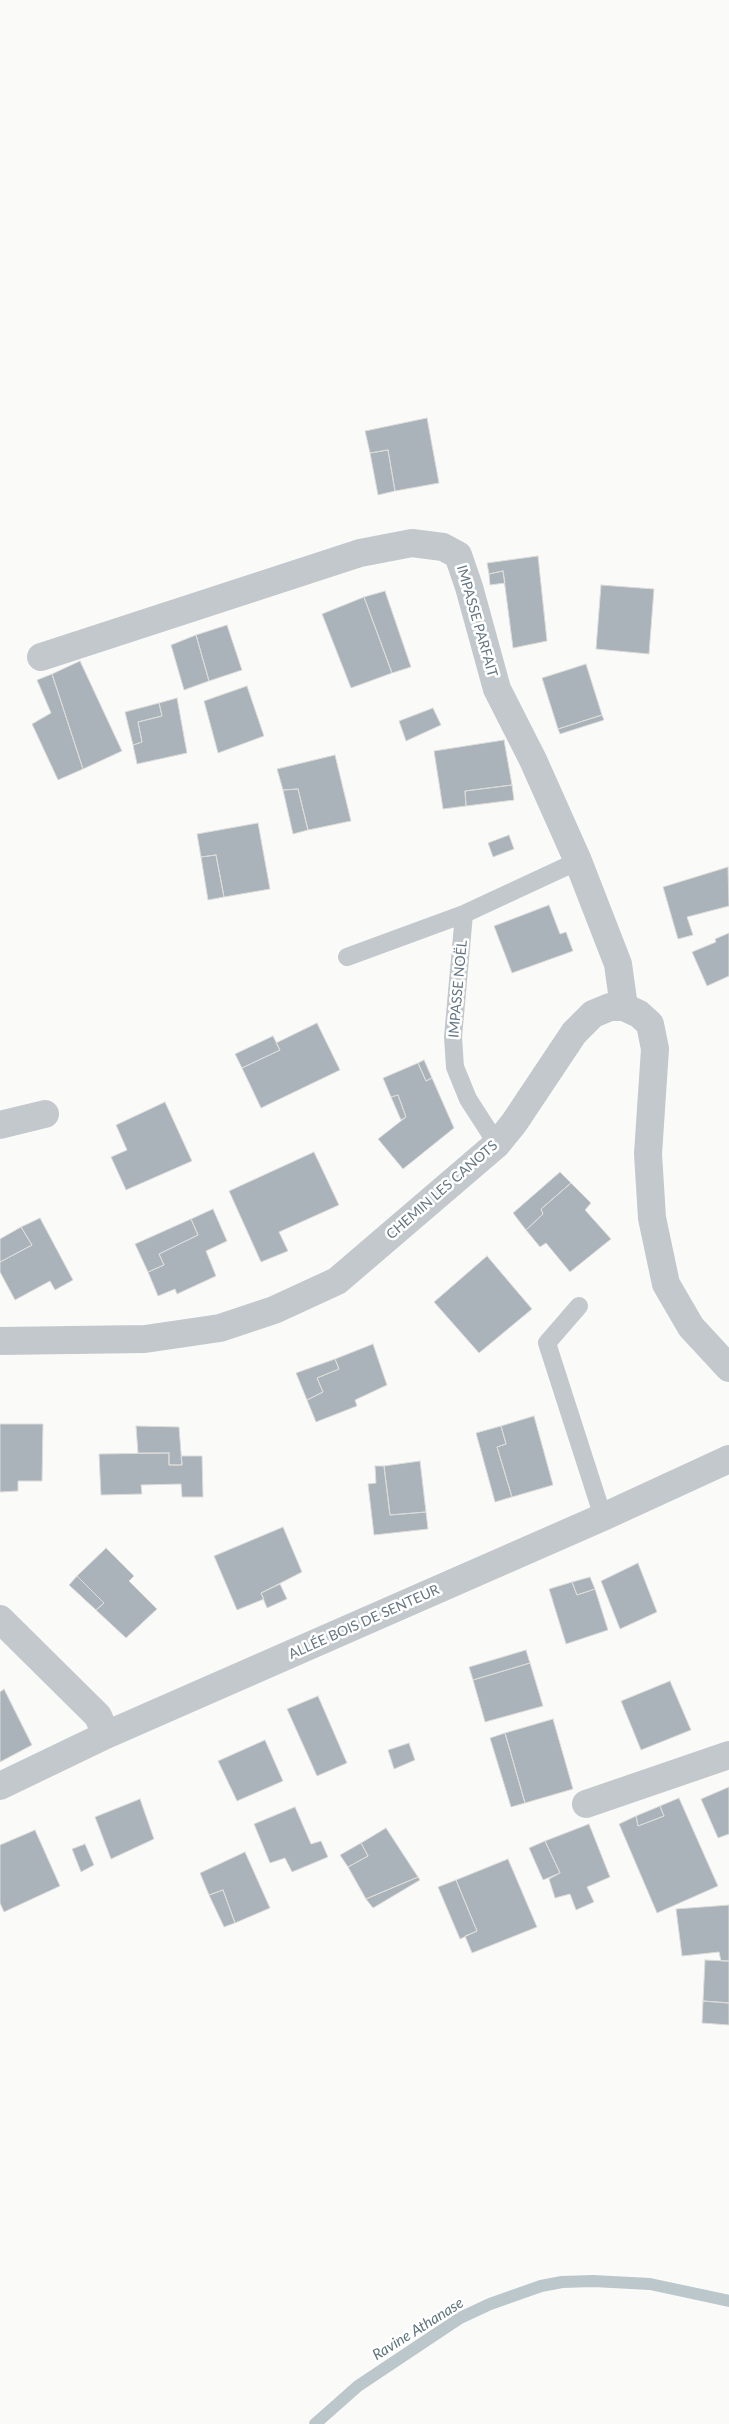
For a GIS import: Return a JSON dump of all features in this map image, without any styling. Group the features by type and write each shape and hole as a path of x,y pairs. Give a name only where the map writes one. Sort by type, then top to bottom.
{"street":[{"name":"IMPASSE PARFAIT","path":"41,657 360,553 412,543 442,547 458,556 469,587 497,689 533,760 578,861 618,964 624,1007"},
{"name":"CHEMIN LES CANOTS","path":"0,1341 145,1339 220,1328 274,1310 337,1281 497,1144 514,1123 574,1033 593,1014 610,1007 624,1007"},
{"path":"624,1007 640,1014 650,1024 655,1049 648,1154 652,1218 666,1284 691,1327 729,1368"},
{"path":"0,1125 45,1114"},
{"name":"ALLÉE BOIS DE SENTEUR","path":"0,1786 106,1735 603,1517 729,1459"},
{"path":"0,1619 98,1716 106,1735"},
{"path":"586,1804 729,1755"}],"lane":[{"path":"347,957 464,914 578,861"},
{"name":"IMPASSE NOËL","path":"464,914 453,1037 455,1067 468,1099 497,1144"},
{"path":"579,1306 547,1343 603,1517"}],"building":[{"path":"427,418 439,483 395,491 388,450 370,453 365,431"},
{"path":"388,450 395,491 378,495 370,453"},
{"path":"538,556 547,641 513,648 503,571 489,574 487,563"},
{"path":"503,571 505,583 490,585 489,574"},
{"path":"601,585 654,589 649,654 596,649"},
{"path":"385,591 411,667 392,673 364,597"},
{"path":"364,597 392,673 351,688 322,614"},
{"path":"227,625 242,670 209,681 196,635"},
{"path":"196,635 209,681 184,690 171,645"},
{"path":"80,661 122,751 83,769 52,674"},
{"path":"586,664 602,715 558,729 542,678"},
{"path":"52,674 83,769 58,780 32,724 51,713 37,680"},
{"path":"247,686 264,736 218,753 204,701"},
{"path":"177,698 187,753 137,764 133,745 142,742 138,722 162,716 159,703"},
{"path":"159,703 162,716 138,722 142,742 133,745 125,712"},
{"path":"433,708 441,725 406,741 399,721"},
{"path":"602,715 604,720 560,734 558,729"},
{"path":"504,740 512,785 465,791 466,806 443,809 434,751"},
{"path":"335,755 351,821 308,830 298,789 283,790 277,769"},
{"path":"512,785 514,800 466,806 465,791"},
{"path":"298,789 308,830 293,834 283,790"},
{"path":"258,823 270,889 224,897 216,855 201,857 197,834"},
{"path":"509,835 514,849 493,857 488,843"},
{"path":"216,855 224,897 208,900 201,857"},
{"path":"728,867 729,906 687,917 693,935 678,939 663,887"},
{"path":"549,905 560,934 566,932 573,951 512,973 494,926"},
{"path":"729,933 729,976 707,986 692,952 716,942 715,939"},
{"path":"317,1023 340,1070 261,1108 242,1068 280,1050 276,1043"},
{"path":"273,1036 280,1050 242,1068 235,1054"},
{"path":"424,1060 432,1078 426,1081 418,1063"},
{"path":"418,1063 426,1081 432,1078 454,1128 403,1169 378,1139 406,1117 398,1095 391,1097 383,1078"},
{"path":"398,1095 406,1117 401,1120 391,1097"},
{"path":"165,1102 192,1161 126,1190 111,1157 127,1150 116,1125"},
{"path":"314,1152 339,1205 279,1232 288,1251 261,1262 229,1191"},
{"path":"560,1172 571,1183 541,1209 543,1214 526,1230 513,1213"},
{"path":"571,1183 591,1203 585,1210 611,1239 570,1272 546,1243 540,1247 526,1230 543,1214 541,1209"},
{"path":"213,1209 227,1241 206,1251 216,1276 177,1294 175,1289 158,1296 148,1272 164,1265 159,1254 198,1235 191,1219"},
{"path":"40,1218 73,1280 55,1290 50,1281 15,1300 0,1272 0,1262 32,1245 21,1227"},
{"path":"191,1219 198,1235 159,1254 164,1265 148,1272 135,1244"},
{"path":"21,1227 32,1245 0,1262 0,1239"},
{"path":"487,1256 532,1309 479,1353 434,1302"},
{"path":"373,1344 387,1385 355,1400 357,1406 316,1422 307,1400 323,1392 317,1378 339,1369 335,1359"},
{"path":"335,1359 339,1369 317,1378 323,1392 307,1400 296,1373"},
{"path":"534,1416 553,1485 512,1497 497,1447 506,1444 501,1426"},
{"path":"0,1424 43,1424 42,1481 18,1481 18,1491 0,1492"},
{"path":"136,1426 179,1427 182,1465 169,1465 169,1453 138,1453"},
{"path":"501,1426 506,1444 497,1447 512,1497 495,1502 476,1433"},
{"path":"169,1453 169,1465 182,1465 181,1456 202,1456 203,1497 182,1497 181,1484 141,1485 142,1494 101,1495 99,1454"},
{"path":"420,1461 426,1512 390,1515 384,1466"},
{"path":"375,1466 384,1466 390,1515 426,1512 428,1529 374,1535 368,1484 376,1483"},
{"path":"283,1527 302,1572 261,1593 264,1599 237,1610 214,1556"},
{"path":"106,1548 134,1576 129,1581 157,1609 126,1638 96,1610 104,1603 77,1576"},
{"path":"638,1563 657,1612 620,1629 601,1581"},
{"path":"77,1576 104,1603 96,1610 69,1585"},
{"path":"590,1577 595,1589 577,1595 572,1582"},
{"path":"572,1582 577,1595 595,1589 608,1630 566,1644 549,1589"},
{"path":"280,1584 287,1599 267,1608 261,1593"},
{"path":"526,1650 530,1663 473,1680 469,1667"},
{"path":"530,1663 543,1706 485,1722 473,1680"},
{"path":"670,1681 691,1730 641,1750 621,1701"},
{"path":"4,1689 32,1745 0,1762 0,1692"},
{"path":"318,1696 347,1763 317,1776 287,1709"},
{"path":"553,1719 573,1789 525,1803 505,1733"},
{"path":"505,1733 525,1803 511,1807 490,1738"},
{"path":"265,1740 283,1781 237,1801 218,1761"},
{"path":"409,1743 415,1760 394,1769 388,1750"},
{"path":"729,1787 729,1834 718,1838 701,1799"},
{"path":"679,1798 718,1886 657,1913 619,1824 636,1816 638,1826 664,1816 660,1806"},
{"path":"140,1799 154,1839 111,1859 95,1817"},
{"path":"660,1806 664,1816 638,1826 636,1816"},
{"path":"295,1807 311,1844 321,1841 328,1857 292,1872 285,1858 270,1863 254,1824"},
{"path":"589,1824 610,1877 587,1887 594,1902 576,1910 570,1894 555,1898 549,1879 560,1873 545,1841"},
{"path":"386,1828 418,1877 366,1899 348,1867 368,1856 361,1843"},
{"path":"35,1830 60,1886 4,1912 0,1903 0,1845"},
{"path":"545,1841 560,1873 543,1880 529,1848"},
{"path":"361,1843 368,1856 348,1867 340,1855"},
{"path":"85,1844 94,1865 81,1872 72,1849"},
{"path":"245,1852 270,1908 235,1923 223,1890 209,1895 200,1873"},
{"path":"508,1859 537,1927 472,1953 465,1936 477,1931 456,1880"},
{"path":"418,1877 420,1880 373,1908 366,1899"},
{"path":"456,1880 477,1931 460,1939 438,1887"},
{"path":"223,1890 235,1923 224,1927 209,1895"},
{"path":"729,1905 729,1961 721,1961 719,1952 682,1956 676,1909"},
{"path":"705,1960 729,1961 729,2003 703,2001"},
{"path":"703,2001 729,2003 729,2025 702,2023"}],"waterway":[{"name":"Ravine Athanase","path":"315,2424 358,2386 460,2318 490,2304 541,2286 562,2282 593,2281 650,2284 729,2301"}]}
